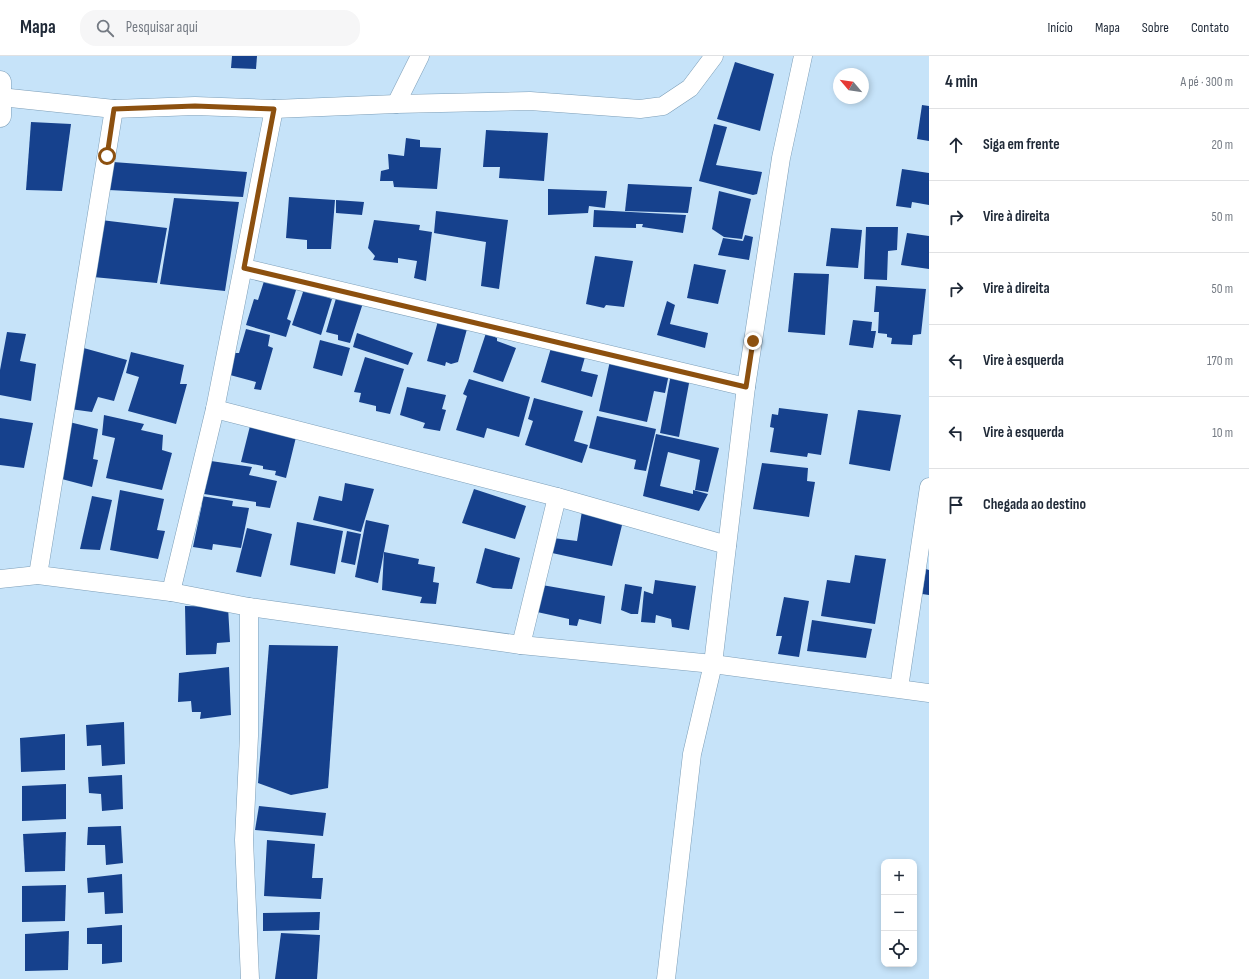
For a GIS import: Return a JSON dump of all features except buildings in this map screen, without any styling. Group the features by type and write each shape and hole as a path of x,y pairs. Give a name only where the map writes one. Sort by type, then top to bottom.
{"street":[{"path":"396,104 420,56"},
{"path":"0,98 114,109 195,106 274,109 396,104 530,102 640,109 664,106 690,88 714,56"},
{"path":"666,979 692,754 713,664 746,387 781,158 803,56"},
{"path":"38,575 114,109"},
{"path":"171,592 215,409 244,268 274,109"},
{"path":"244,268 746,387"},
{"path":"215,409 557,497 727,545"},
{"path":"899,688 929,486"},
{"path":"521,645 557,497"},
{"path":"0,579 38,575 171,592 249,607 521,645 713,664 929,693"},
{"path":"249,607 249,736 244,840 250,979"}],"route":[{"path":"107,156 114,109 195,106 274,109 244,268 746,387 753,341"}]}
